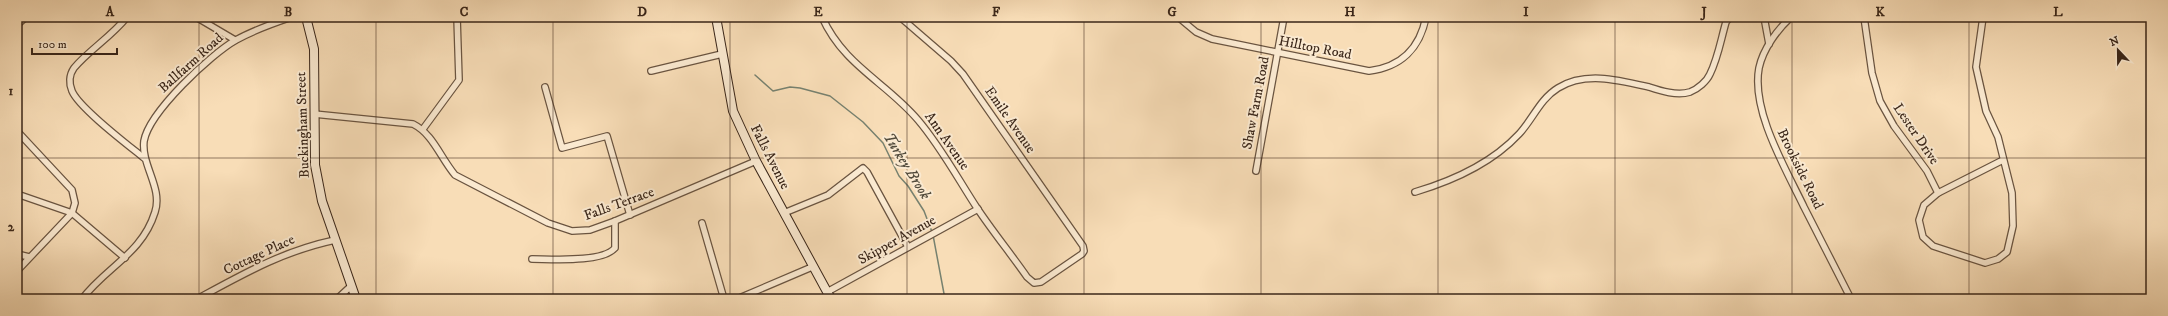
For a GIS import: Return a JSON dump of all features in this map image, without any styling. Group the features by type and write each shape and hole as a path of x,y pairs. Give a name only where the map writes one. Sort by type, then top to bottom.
{"main road":[{"name":"Buckingham Street","path":"306,17 314,49 315,165 322,201 356,299"},
{"name":"Falls Avenue","path":"716,17 733,111 756,161 829,296"}],"street":[{"path":"17,26 26,17"},
{"path":"127,17 115,31 74,69 69,81 72,92 83,104 144,158"},
{"path":"196,17 235,40"},
{"name":"Ballfarm Road","path":"82,299 125,258 146,233 156,210 154,186 144,158 144,140 150,125 165,102 199,70 235,40 292,17"},
{"path":"314,114 385,120 413,124 423,129 459,80 457,17"},
{"name":"Ann Avenue","path":"822,17 826,27 837,44 853,62 908,108 920,122 978,209 1027,277 1034,283"},
{"name":"Emile Avenue","path":"900,17 951,61 963,74 1050,196 1084,251 1041,282 1034,283"},
{"name":"Hilltop Road","path":"1178,17 1196,32 1212,39 1369,71 1380,70 1392,66 1411,53 1422,34 1426,17"},
{"name":"Shaw Farm Road","path":"1256,171 1284,17"},
{"path":"1414,192 1461,175 1499,152 1519,134 1544,100 1557,89 1571,81 1591,78 1609,79 1676,93 1691,92 1702,85 1710,75 1726,22 1730,17"},
{"path":"1764,17 1769,44"},
{"name":"Brookside Road","path":"1791,17 1769,44 1759,68 1759,96 1764,120 1774,147 1851,299"},
{"name":"Lester Drive","path":"1864,17 1872,73 1880,101 1894,126 1927,171 1938,193"},
{"path":"1983,17 1976,67 1986,111 1998,137 2012,193 2013,226 2007,252 1998,260 1985,263 1934,246 1923,237 1919,220 1924,205 1938,193 2003,160"},
{"path":"651,70 722,54"},
{"path":"545,87 562,148 607,136 630,215"},
{"name":"Falls Terrace","path":"423,129 430,136 444,162 455,175 548,223 572,231 590,230 615,222 756,161"},
{"path":"17,131 72,190 75,202 72,213 17,271"},
{"path":"784,212 828,194 863,168 867,172 908,247"},
{"path":"17,194 72,213 125,258"},
{"name":"Skipper Avenue","path":"829,296 908,247 978,209"},
{"path":"532,259 580,258 606,254 615,248 615,222"},
{"path":"702,223 724,299"},
{"name":"Cottage Place","path":"197,299 247,272 291,251 335,240"},
{"path":"17,254 29,257"},
{"path":"737,299 812,267"},
{"path":"337,299 352,286"}],"waterway":[{"name":"Turkey Brook","path":"755,75 773,91 790,87 800,88 830,96 863,122 883,143 899,176 908,186 924,211 932,232"},
{"name":"Turkey Brook","path":"933,235 945,299"}]}
